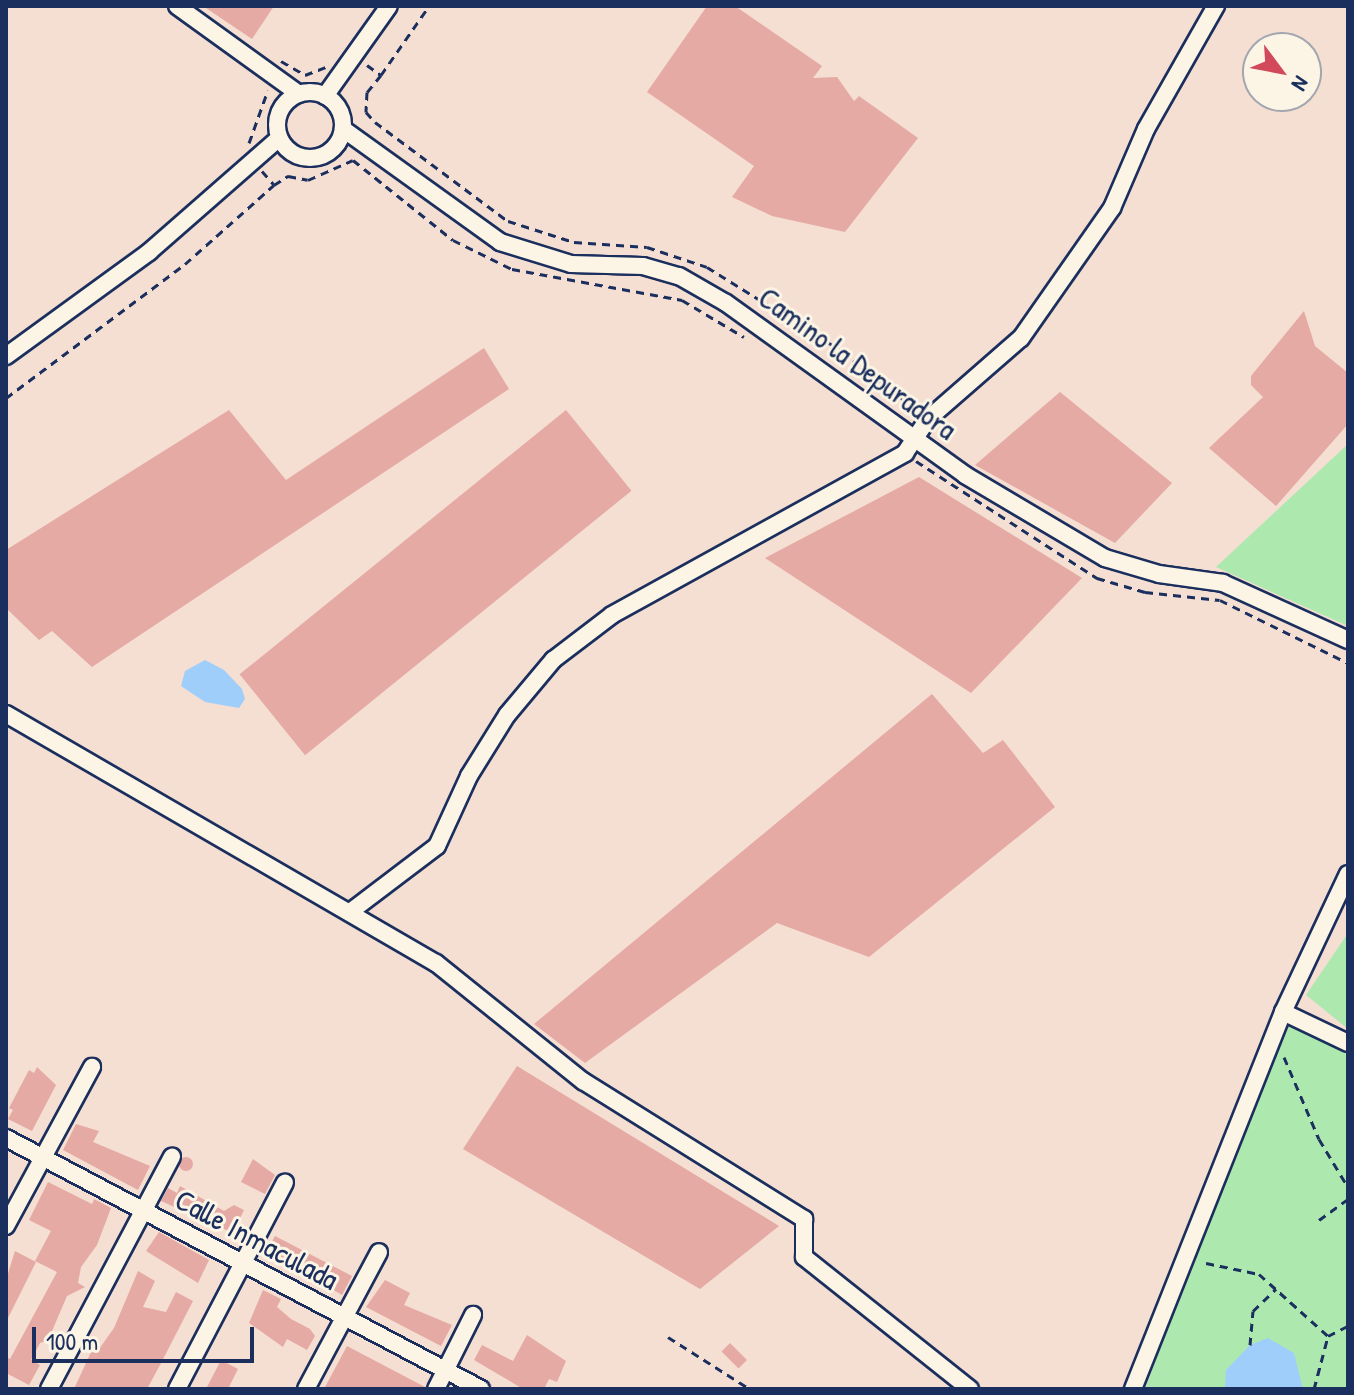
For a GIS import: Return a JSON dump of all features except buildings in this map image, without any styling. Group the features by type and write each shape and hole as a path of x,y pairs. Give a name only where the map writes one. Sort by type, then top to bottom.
{"street":[{"path":"177,6 272,71 299,94 325,96 338,106 343,129 328,154 314,159 288,150 279,138 280,112 299,94"},
{"path":"325,96 389,6"},
{"path":"350,912 437,846 469,776 507,715 553,660 612,615 905,453 928,419 1021,338 1067,279 1112,208 1146,129 1216,6"},
{"name":"Camino la Depuradora","path":"343,129 500,242 571,264 643,266 679,276 794,347 965,475 1105,558 1159,574 1223,583 1348,640"},
{"path":"6,356 149,252 279,138"},
{"path":"6,714 436,963 583,1081 804,1219 804,1257 970,1389"},
{"path":"1133,1389 1283,1012 1348,874"},
{"path":"1283,1012 1348,1043"},
{"path":"6,1226 92,1067"},
{"name":"Calle Inmaculada","path":"6,1138 481,1389"},
{"path":"49,1389 172,1157"},
{"path":"177,1389 285,1182"},
{"path":"306,1389 379,1252"},
{"path":"436,1389 473,1315"}],"path":[{"path":"429,6 367,92 366,112 375,122 508,221 574,242 647,247 707,267 842,351 928,419"},
{"path":"353,54 381,75"},
{"path":"274,185 246,150 269,93 264,81 282,60 305,75 325,69 334,57"},
{"path":"6,398 185,264 274,185 288,176 308,180 353,160 453,240 512,269 682,300 754,343"},
{"path":"905,453 1097,578 1145,592 1220,600 1348,663"},
{"path":"1284,1057 1319,1139 1348,1187"},
{"path":"1319,1220 1348,1199"},
{"path":"1206,1263 1259,1274 1328,1336"},
{"path":"1250,1345 1253,1311 1276,1289"},
{"path":"1314,1389 1328,1336 1348,1326"},
{"path":"668,1337 750,1389"}],"green space":[{"path":"1348,444 1348,626 1216,567"},
{"path":"1348,933 1348,1029 1306,995"},
{"path":"1283,1012 1348,1043 1348,1389 1145,1389"}],"water":[{"path":"205,660 224,670 242,689 245,699 239,708 205,702 181,686 185,671"},
{"path":"1268,1338 1294,1353 1303,1389 1225,1389 1226,1370 1250,1345"}]}
